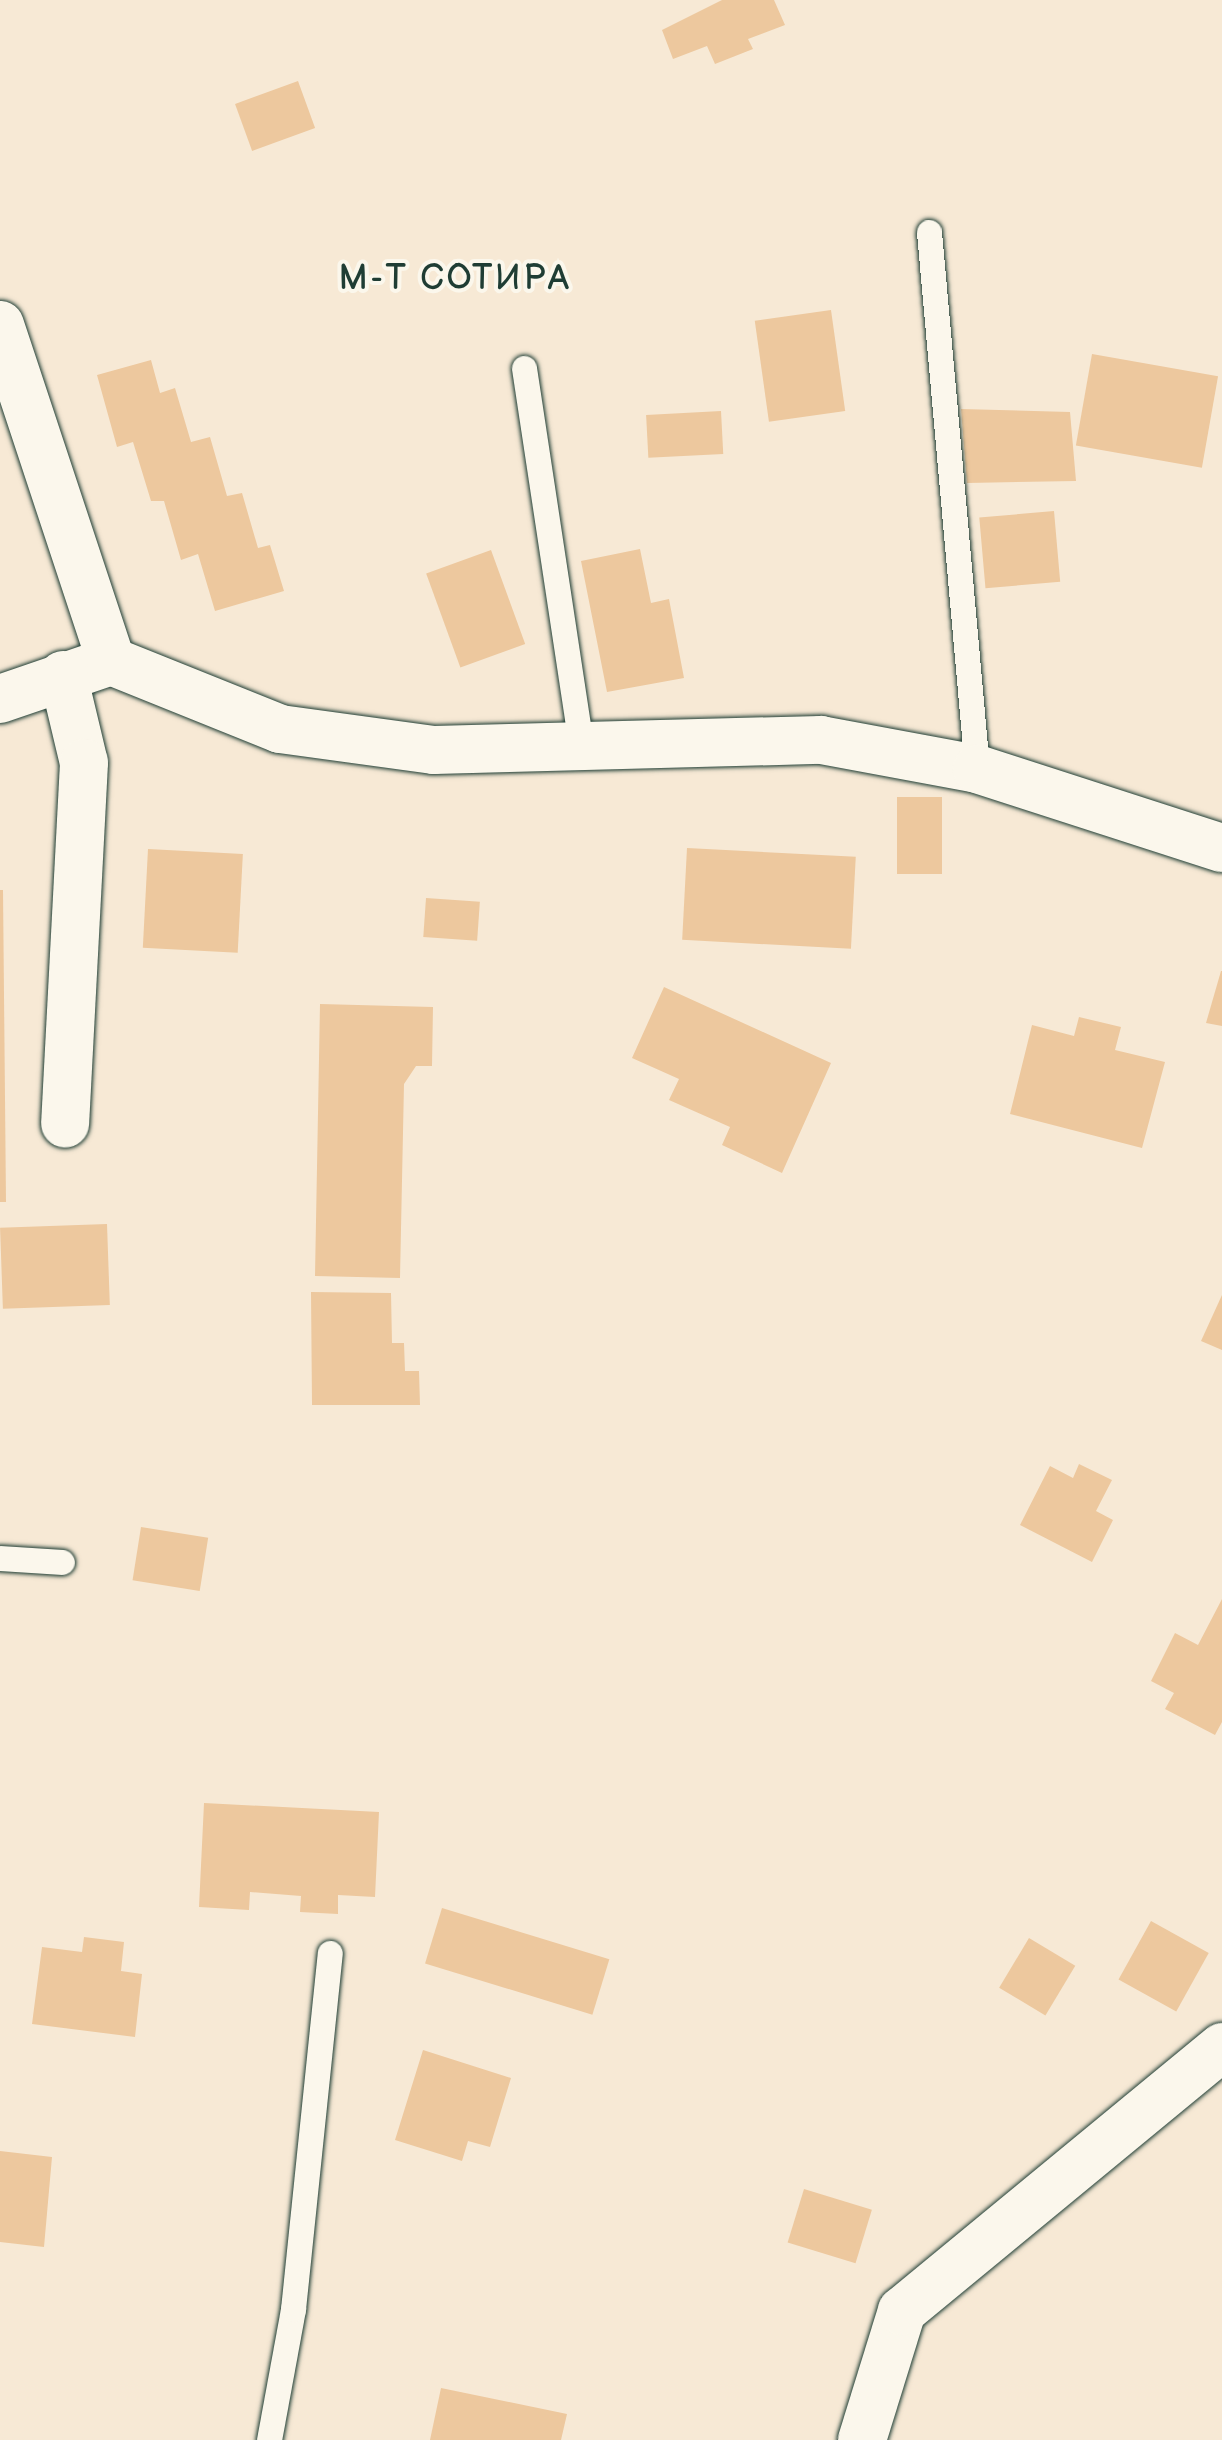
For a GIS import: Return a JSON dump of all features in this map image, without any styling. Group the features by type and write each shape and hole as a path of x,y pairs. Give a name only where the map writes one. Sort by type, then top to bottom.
{"street":[{"path":"0,325 111,662"},
{"path":"0,699 63,674 111,662 280,729 434,750 582,743 669,748 821,740 978,770 1222,848"},
{"path":"63,674 84,763 65,1123"},
{"path":"862,2440 902,2311 1222,2046"}],"lane":[{"path":"929,232 978,770"},
{"path":"524,368 582,743"},
{"path":"0,1558 62,1562"},
{"path":"269,2440 293,2309 330,1953"}],"building":[{"path":"722,0 774,0 785,25 748,39 753,49 715,64 707,46 673,59 662,30"},
{"path":"298,81 315,128 252,151 235,104"},
{"path":"831,310 845,411 769,422 755,321"},
{"path":"1092,354 1218,376 1202,468 1076,446"},
{"path":"151,360 160,393 175,388 191,442 210,437 227,496 242,493 258,548 270,545 284,591 215,611 198,554 181,560 164,501 151,501 133,442 117,447 97,375"},
{"path":"961,409 1070,412 1076,481 967,483"},
{"path":"721,411 723,454 648,458 646,415"},
{"path":"1054,511 1060,582 985,588 979,518"},
{"path":"640,549 651,603 669,599 684,678 607,692 581,561"},
{"path":"491,550 525,644 460,668 426,574"},
{"path":"897,797 942,797 942,874 897,874"},
{"path":"687,848 856,857 851,949 682,940"},
{"path":"148,849 243,854 238,953 143,948"},
{"path":"3,890 6,1202 0,1202"},
{"path":"426,898 480,902 477,941 423,937"},
{"path":"1222,971 1222,1026 1206,1023"},
{"path":"664,987 831,1063 782,1173 722,1145 730,1127 669,1100 679,1079 632,1058"},
{"path":"320,1004 433,1007 432,1066 416,1066 404,1084 400,1278 315,1276"},
{"path":"1079,1017 1121,1027 1115,1050 1165,1062 1142,1148 1010,1114 1032,1025 1074,1036"},
{"path":"107,1224 110,1305 3,1309 0,1228"},
{"path":"311,1292 391,1293 392,1343 404,1343 405,1371 419,1371 420,1405 312,1405"},
{"path":"1222,1295 1222,1350 1201,1341"},
{"path":"1079,1464 1112,1480 1096,1511 1113,1520 1092,1562 1020,1525 1050,1466 1073,1478"},
{"path":"141,1527 208,1538 200,1591 133,1580"},
{"path":"1222,1599 1222,1722 1215,1735 1165,1709 1174,1693 1151,1681 1175,1633 1198,1645"},
{"path":"204,1803 379,1812 375,1897 338,1895 338,1914 300,1912 301,1896 250,1892 249,1910 199,1907"},
{"path":"442,1908 609,1959 592,2015 425,1963"},
{"path":"1151,1921 1209,1953 1176,2012 1119,1980"},
{"path":"84,1937 124,1942 121,1971 142,1974 135,2037 32,2024 42,1947 82,1952"},
{"path":"1029,1938 1075,1966 1045,2016 999,1988"},
{"path":"423,2050 511,2078 490,2147 468,2141 462,2161 395,2140"},
{"path":"0,2151 52,2157 44,2247 0,2242"},
{"path":"804,2189 872,2210 856,2263 788,2243"},
{"path":"441,2388 567,2414 561,2440 430,2440"}],"district":[{"name":"М-Т СОТИРА","path":"455,279"}]}
